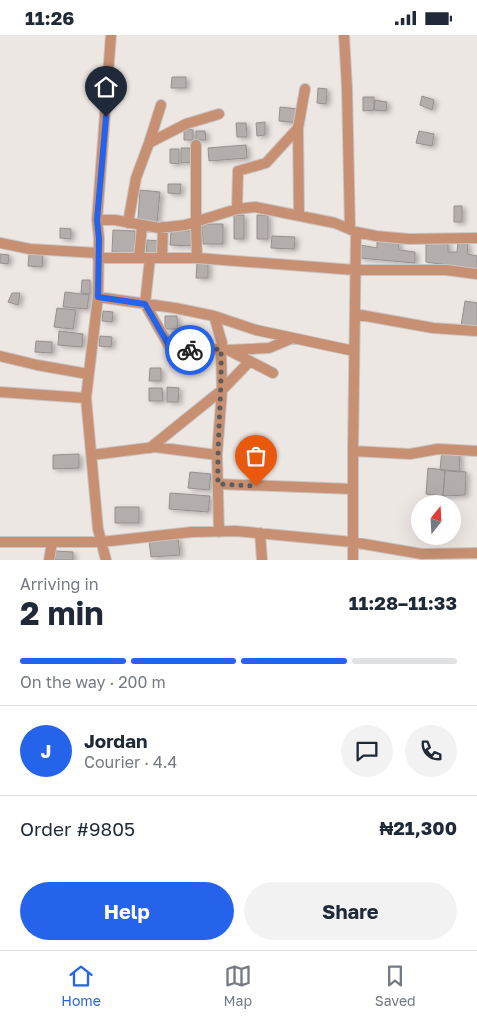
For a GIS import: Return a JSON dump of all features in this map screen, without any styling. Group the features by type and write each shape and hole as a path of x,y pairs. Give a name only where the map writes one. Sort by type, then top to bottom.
{"street":[{"path":"106,560 98,529 86,398 98,297 97,220 111,35"},
{"path":"344,35 356,270 352,489 354,560"},
{"path":"298,215 298,127 305,89"},
{"path":"128,223 136,178 161,105"},
{"path":"149,143 186,124 219,114"},
{"path":"237,209 238,171 266,163 298,127"},
{"path":"196,145 198,258"},
{"path":"97,220 115,220 142,226 163,227 185,225 237,209 255,207 335,223 353,231 376,236 409,239 477,238"},
{"path":"142,226 145,304 172,351 224,347 269,348 294,338"},
{"path":"162,258 163,227"},
{"path":"0,243 30,249 98,256 198,258 356,270 446,271 477,274"},
{"path":"98,297 214,316 256,330 354,351"},
{"path":"354,314 433,328 477,331"},
{"path":"214,316 224,347 217,455 218,531"},
{"path":"224,347 273,373"},
{"path":"0,356 88,374"},
{"path":"150,448 222,390 250,361"},
{"path":"0,392 86,398"},
{"path":"92,455 150,448 217,455"},
{"path":"353,451 410,454 438,449 477,451"},
{"path":"218,484 352,489"},
{"path":"0,542 101,542 218,531 352,542 422,557 477,553"},
{"path":"260,533 262,560"},
{"path":"49,560 52,543"}],"building":[{"path":"172,77 186,77 186,88 171,88"},
{"path":"318,88 327,89 326,104 317,103"},
{"path":"422,96 434,100 432,110 420,105"},
{"path":"363,97 374,97 374,110 363,111"},
{"path":"375,100 387,102 386,111 374,110"},
{"path":"280,107 297,109 299,123 279,121"},
{"path":"265,122 265,135 257,136 256,123"},
{"path":"236,123 246,123 247,137 237,137"},
{"path":"184,129 193,130 193,140 184,140"},
{"path":"196,131 205,131 206,140 196,140"},
{"path":"419,131 434,134 432,146 416,143"},
{"path":"246,145 247,158 209,161 208,148"},
{"path":"181,148 190,148 191,162 181,163"},
{"path":"170,149 179,149 179,164 170,163"},
{"path":"168,184 181,184 180,194 168,193"},
{"path":"140,190 160,192 157,222 138,220"},
{"path":"454,206 462,206 462,222 454,222"},
{"path":"234,215 244,215 244,239 234,239"},
{"path":"257,215 268,215 268,239 257,239"},
{"path":"202,224 223,224 223,244 203,244"},
{"path":"60,228 71,229 71,239 60,238"},
{"path":"113,230 135,231 135,253 112,252"},
{"path":"171,230 194,231 194,246 170,245"},
{"path":"272,236 295,237 294,249 271,248"},
{"path":"377,239 398,240 399,250 415,252 415,263 360,258 360,245 377,248"},
{"path":"147,240 159,241 158,255 146,254"},
{"path":"426,241 448,242 448,252 457,252 458,241 468,244 467,254 477,256 477,269 426,262"},
{"path":"0,254 9,255 8,264 0,263"},
{"path":"29,254 43,255 42,267 28,266"},
{"path":"197,262 208,262 208,278 196,278"},
{"path":"82,280 90,280 90,294 81,293"},
{"path":"65,292 89,295 87,309 63,307"},
{"path":"12,293 20,293 18,305 8,302"},
{"path":"465,301 477,303 477,328 461,326"},
{"path":"57,308 76,310 73,329 54,327"},
{"path":"103,311 113,312 112,322 102,321"},
{"path":"165,316 177,316 178,329 165,329"},
{"path":"59,331 83,334 82,347 58,345"},
{"path":"100,336 112,337 111,347 99,346"},
{"path":"36,341 52,342 52,353 35,352"},
{"path":"150,368 161,368 161,381 149,381"},
{"path":"167,387 179,388 178,402 167,402"},
{"path":"149,388 162,388 163,401 149,401"},
{"path":"442,449 459,452 460,472 440,470"},
{"path":"79,454 79,468 53,469 53,455"},
{"path":"428,468 445,470 443,495 426,494"},
{"path":"445,470 466,472 465,495 443,495"},
{"path":"190,472 211,474 209,490 188,488"},
{"path":"170,493 210,496 208,512 169,509"},
{"path":"115,507 139,507 139,523 115,523"},
{"path":"178,538 180,555 151,557 149,540"},
{"path":"56,551 73,552 73,560 55,560"}],"way so far":[{"path":"190,350 221,349 222,390 217,455 218,484 256,486"}],"route":[{"path":"106,117 97,220 99,239 98,297 145,304 172,351 190,350"}]}
